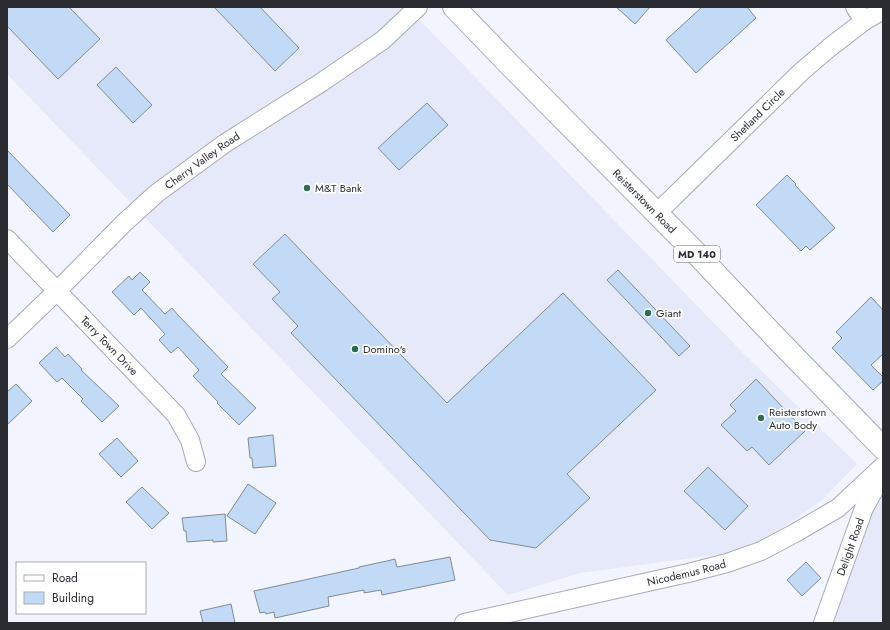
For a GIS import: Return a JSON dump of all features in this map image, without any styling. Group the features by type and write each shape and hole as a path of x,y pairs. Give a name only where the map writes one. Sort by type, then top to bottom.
{"main road":[{"name":"Reisterstown Road","path":"454,7 695,252 883,448"}],"street":[{"name":"Cherry Valley Road","path":"7,339 124,223 157,193 224,144 322,82 383,40 418,7"},
{"name":"Shetland Circle","path":"656,214 801,72 829,48 860,14 883,10"},
{"name":"Terry Town Drive","path":"7,239 176,415 190,440 196,462"},
{"name":"Nicodemus Road","path":"464,623 688,573 727,563 761,551 838,508 883,466"},
{"name":"Delight Road","path":"823,623 864,508 883,474"}],"shaded area":[{"path":"7,7 407,7 744,354 857,464 822,500 787,525 763,539 722,554 580,573 508,595 7,74"},
{"path":"883,497 883,623 829,623 875,504"}],"building":[{"path":"7,7 69,7 100,39 58,79 7,26"},
{"path":"214,7 260,7 299,48 275,71"},
{"path":"616,7 650,7 635,24"},
{"path":"702,7 747,7 756,18 696,73 666,40"},
{"path":"116,67 152,105 133,123 97,85"},
{"path":"427,103 448,125 399,170 378,148"},
{"path":"7,150 70,215 53,232 7,184"},
{"path":"787,175 835,228 810,250 806,246 801,251 756,205"},
{"path":"285,234 447,403 563,293 656,390 567,474 590,498 536,548 490,540 291,333 298,326 272,299 280,292 253,264"},
{"name":"Giant","path":"618,270 690,346 679,356 607,280"},
{"path":"140,272 150,282 142,290 165,314 172,308 228,367 221,374 256,408 239,425 193,376 199,370 178,347 171,353 159,340 165,334 141,308 134,315 112,292 129,276 132,280"},
{"path":"871,297 883,310 883,354 871,365 883,377 883,381 873,390 832,348 842,338 836,332"},
{"path":"56,347 65,357 68,354 82,369 81,370 119,406 102,422 81,401 83,399 62,378 57,382 39,363"},
{"name":"Reisterstown Auto Body","path":"756,379 805,431 769,465 752,447 747,451 721,425 736,411 730,405"},
{"path":"16,384 32,401 7,425 7,392"},
{"path":"273,435 276,466 253,468 252,458 250,458 248,438"},
{"path":"117,438 138,461 121,477 99,454"},
{"path":"708,467 748,506 725,530 684,491"},
{"path":"248,484 276,503 255,534 227,516"},
{"path":"142,487 169,513 152,529 126,502"},
{"path":"225,514 227,541 213,542 213,540 187,542 186,531 184,531 182,518"},
{"path":"450,557 455,580 382,595 381,590 364,593 364,590 328,597 329,606 275,618 274,612 266,614 265,612 260,613 254,591 395,559 397,567"},
{"path":"806,562 821,578 802,596 787,580"},
{"path":"231,604 235,623 203,623 200,611"}],"place":[{"name":"M&T Bank","path":"307,188"},
{"name":"Giant","path":"648,313"},
{"name":"Domino's","path":"355,349"},
{"name":"Reisterstown Auto Body","path":"761,418"}]}
